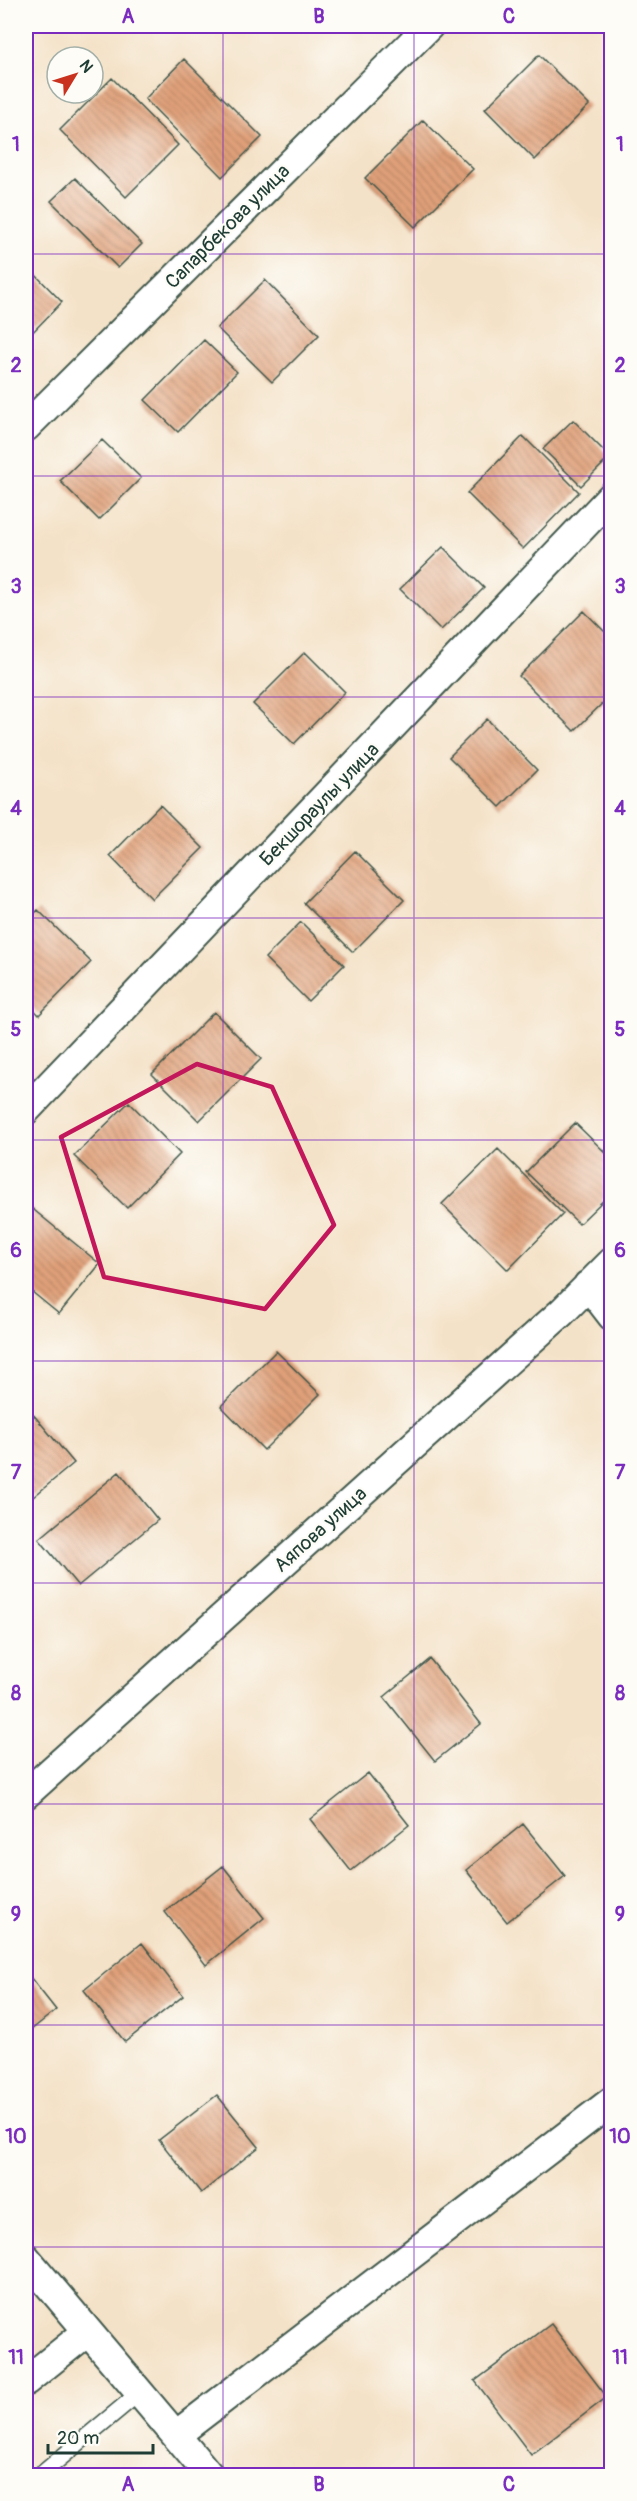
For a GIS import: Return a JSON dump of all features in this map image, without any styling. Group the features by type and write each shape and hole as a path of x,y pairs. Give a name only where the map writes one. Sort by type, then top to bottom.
{"street":[{"name":"Сапарбекова улица","path":"26,427 429,26"},
{"name":"Бекшораулы улица","path":"26,1110 612,496"},
{"name":"Аяпова улица","path":"26,1794 562,1312 612,1262"},
{"path":"588,1285 612,1316"},
{"path":"176,2435 612,2101"},
{"path":"26,2258 210,2475"},
{"path":"26,2381 87,2332"}],"lane":[{"path":"39,2475 139,2393"}],"highlighted area":[{"path":"197,1064 272,1087 334,1225 265,1309 104,1277 61,1137"}],"building":[{"path":"539,55 589,105 535,160 485,109"},
{"path":"184,59 262,137 222,177 145,99"},
{"path":"112,78 178,145 126,197 60,130 85,105 105,105 105,85"},
{"path":"423,120 473,169 415,227 365,178"},
{"path":"75,178 142,244 118,268 51,201"},
{"path":"26,265 62,302 26,339"},
{"path":"265,280 319,335 272,382 217,328"},
{"path":"204,340 237,372 178,432 145,400"},
{"path":"573,420 610,457 581,486 543,449"},
{"path":"523,436 579,492 523,549 467,493"},
{"path":"102,440 141,478 99,520 60,481"},
{"path":"443,547 484,588 441,630 400,589"},
{"path":"584,611 612,639 612,694 574,731 519,676"},
{"path":"305,652 345,692 294,744 253,704"},
{"path":"487,719 537,770 500,807 449,757"},
{"path":"160,805 203,848 152,899 110,856"},
{"path":"355,851 404,900 353,952 304,903"},
{"path":"38,910 91,962 39,1015 26,1001 26,922"},
{"path":"301,922 344,965 308,1001 265,958"},
{"path":"214,1012 261,1059 199,1121 152,1074"},
{"path":"129,1102 180,1154 127,1208 74,1156"},
{"path":"575,1123 612,1159 612,1192 579,1224 526,1172"},
{"path":"498,1149 563,1214 508,1270 442,1204"},
{"path":"29,1206 100,1264 59,1314 26,1287 26,1210"},
{"path":"276,1351 320,1394 264,1450 221,1406"},
{"path":"32,1413 74,1463 26,1503 26,1418"},
{"path":"119,1472 158,1520 78,1586 39,1539"},
{"path":"430,1659 481,1724 435,1761 384,1697"},
{"path":"368,1773 409,1825 351,1871 310,1819"},
{"path":"523,1824 565,1876 507,1922 466,1870"},
{"path":"223,1866 264,1918 206,1965 165,1912"},
{"path":"142,1943 183,1996 125,2042 84,1990"},
{"path":"26,1972 56,2010 26,2034"},
{"path":"217,2095 259,2147 201,2193 159,2140"},
{"path":"551,2324 607,2397 531,2455 475,2381"}]}
